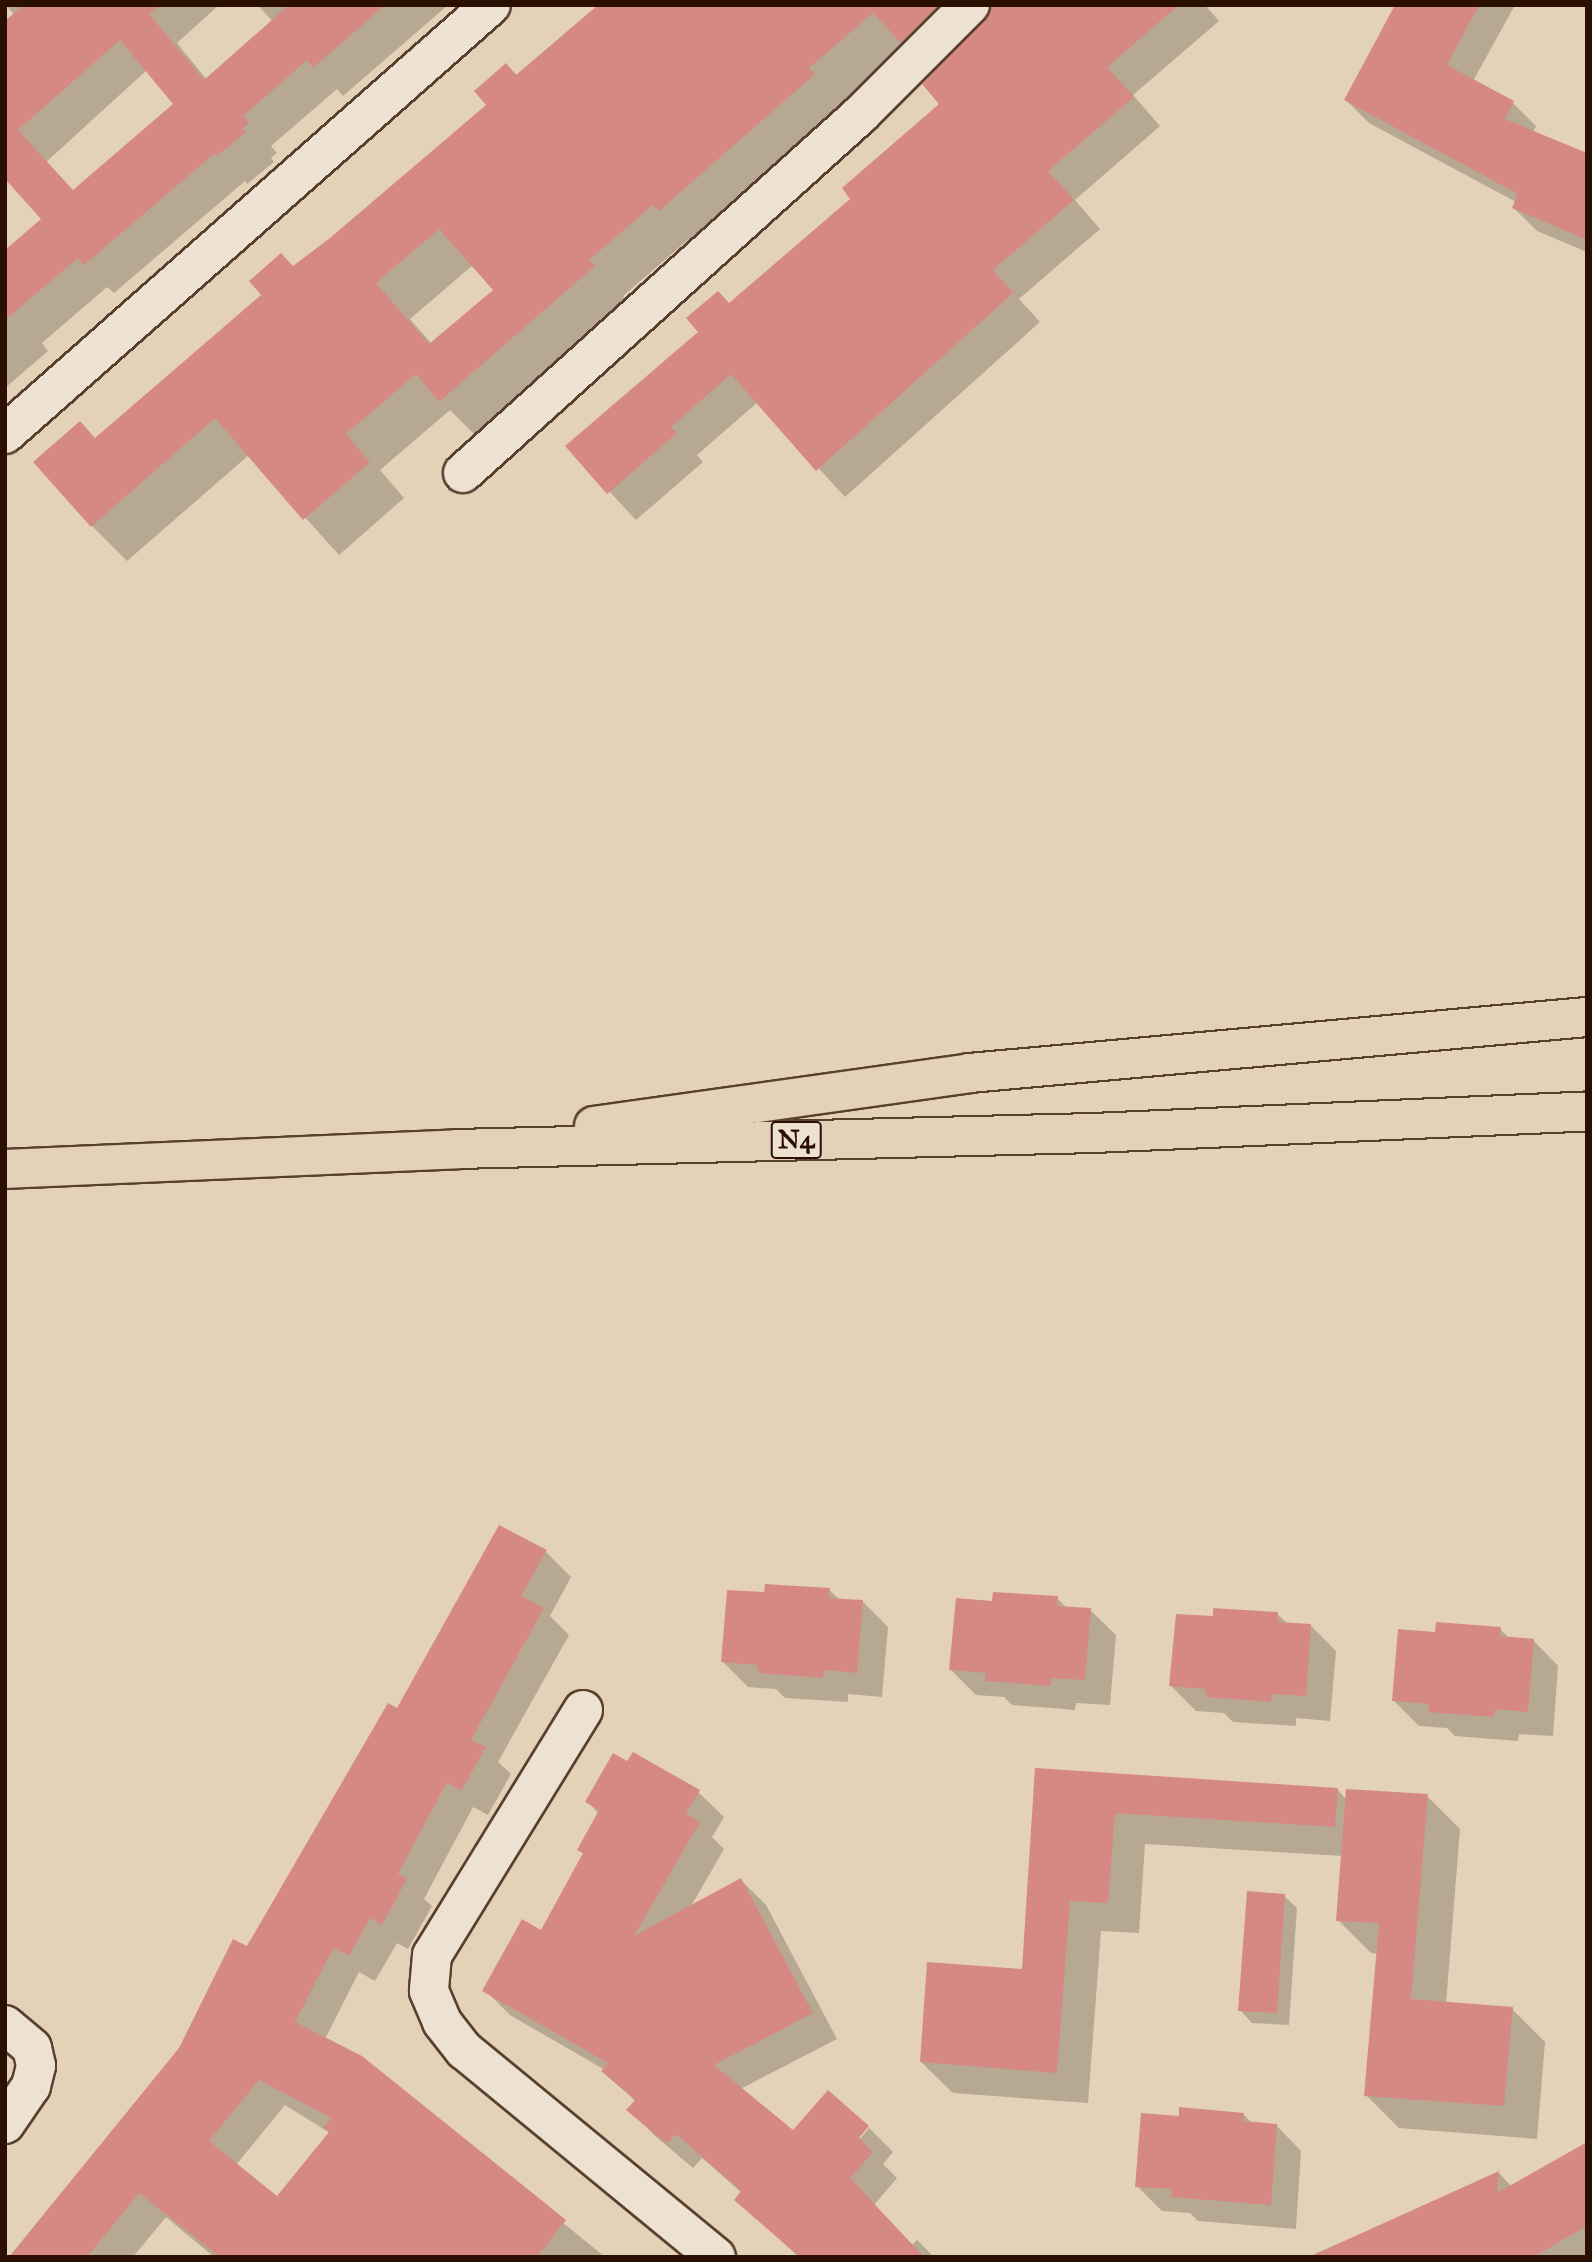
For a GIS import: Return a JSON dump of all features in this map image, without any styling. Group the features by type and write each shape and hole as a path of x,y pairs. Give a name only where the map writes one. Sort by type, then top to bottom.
{"highway":[{"path":"457,1149 703,1108 970,1073 1587,1017"},
{"name":"N4","path":"5,1169 457,1149 1093,1133 1587,1111"}],"street":[{"path":"5,434 492,5"},
{"path":"463,472 861,114 970,5"},
{"path":"583,1710 432,1955 429,1991 442,2022 464,2050 716,2257"},
{"path":"5,2025 32,2048 36,2066 31,2086 5,2124"}],"building":[{"path":"23,5 159,5 149,14 204,80 289,5 385,5 313,68 307,60 243,116 249,123 243,128 246,132 217,156 215,153 83,266 78,258 5,320 5,250 41,219 5,179 5,21","holes":["120,40 173,104 73,190 18,130"]},
{"path":"598,5 939,5 901,43 873,13 809,68 815,74 659,211 653,205 589,260 595,266 439,402 416,374 346,434 370,462 303,520 215,418 91,527 33,462 80,421 95,438 261,295 249,281 281,253 293,266 330,238 486,105 474,91 506,63 516,75","holes":["439,229 493,290 429,344 376,283"]},
{"path":"991,5 1179,5 1107,67 1134,97 1048,171 1074,200 993,270 1013,293 816,471 731,374 671,427 677,433 607,494 565,446 698,332 686,318 718,291 729,303 850,199 842,188 939,104 922,84 985,20"},
{"path":"1395,5 1479,5 1447,65 1514,101 1505,119 1587,153 1587,240 1512,208 1518,194 1344,100"},
{"path":"499,1525 547,1550 521,1596 544,1608 471,1740 486,1747 461,1791 447,1782 398,1874 407,1879 382,1925 370,1918 349,1956 333,1948 295,2022 362,2056 566,2220 537,2257 220,2257 139,2193 87,2257 9,2257 179,2048 233,1939 247,1946 388,1703 397,1708","holes":["259,2080 332,2118 323,2128 329,2132 277,2196 209,2141"]},
{"path":"765,1584 830,1588 829,1598 863,1600 857,1673 824,1670 823,1678 758,1673 758,1665 721,1662 727,1590 764,1592"},
{"path":"993,1592 1058,1596 1057,1606 1091,1608 1085,1680 1051,1678 1051,1686 985,1681 986,1673 949,1670 956,1598 992,1601"},
{"path":"1213,1608 1278,1612 1278,1622 1311,1624 1306,1696 1272,1694 1271,1702 1206,1697 1206,1689 1169,1686 1176,1614 1213,1616"},
{"path":"1436,1622 1501,1627 1500,1636 1534,1639 1528,1712 1495,1709 1494,1717 1428,1712 1429,1704 1392,1701 1398,1629 1435,1632"},
{"path":"633,1752 700,1790 686,1814 700,1822 634,1936 741,1878 813,2013 714,2065 793,2130 828,2090 869,2126 859,2138 873,2152 850,2178 924,2257 800,2257 734,2200 741,2191 676,2134 667,2144 626,2110 635,2100 601,2071 608,2063 482,1991 522,1919 541,1930 583,1853 577,1850 599,1810 585,1802 613,1753 627,1761"},
{"path":"1035,1768 1338,1788 1335,1827 1115,1813 1108,1903 1070,1901 1057,2073 920,2062 927,1962 1022,1969"},
{"path":"1346,1789 1428,1794 1411,1999 1513,2007 1504,2106 1364,2096 1379,1923 1336,1921"},
{"path":"1247,1891 1285,1894 1277,2013 1238,2011"},
{"path":"1179,2107 1244,2113 1243,2121 1277,2124 1271,2205 1171,2197 1172,2189 1135,2187 1141,2113 1179,2116"},
{"path":"1587,2142 1587,2226 1533,2257 1309,2257 1499,2171 1497,2193"}]}
